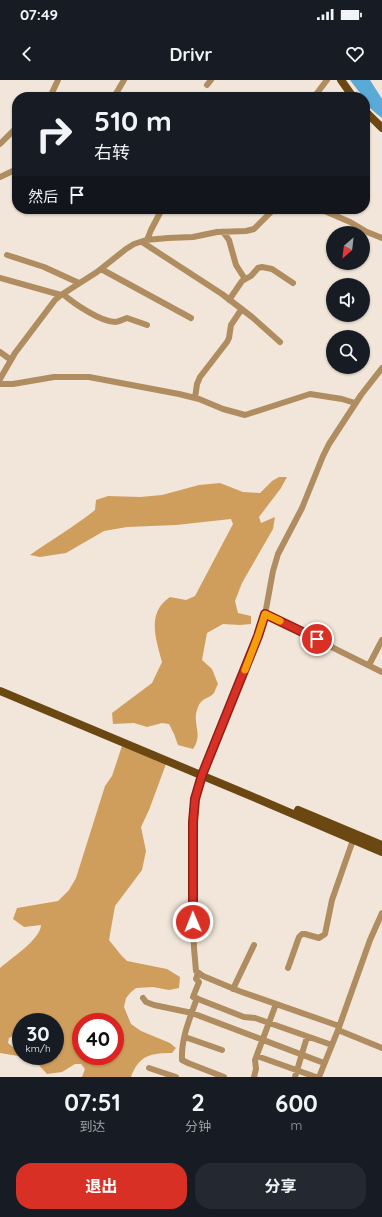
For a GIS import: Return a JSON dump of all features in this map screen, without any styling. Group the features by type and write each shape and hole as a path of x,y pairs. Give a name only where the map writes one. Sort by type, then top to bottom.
{"main road":[{"path":"341,80 349,92"},
{"path":"370,116 382,128"},
{"path":"0,686 382,852"},
{"path":"0,691 382,845"}],"street":[{"path":"52,92 58,80"},
{"path":"318,92 327,80"},
{"path":"116,92 121,81"},
{"path":"0,144 12,133"},
{"path":"0,177 12,171"},
{"path":"145,241 159,214"},
{"path":"0,379 23,341 62,294 101,269 126,248 145,241 193,237 223,232 240,232 254,229 269,214"},
{"path":"332,214 382,238"},
{"path":"223,232 229,240 236,265 246,279"},
{"path":"145,241 252,317 280,342"},
{"path":"7,255 44,267 79,283"},
{"path":"229,300 242,281 251,276 258,268 262,266 272,270 293,283"},
{"path":"101,269 191,318"},
{"path":"0,278 62,294 72,303 105,319 118,322 128,318 147,325"},
{"path":"195,398 197,384 200,377 230,338 231,325 241,310"},
{"path":"0,352 11,360"},
{"path":"332,1045 255,1018 244,1017 193,997 199,982 196,979 198,973 195,965 194,948 193,822 195,799 203,773 250,658 265,614 273,570 278,554 298,517 333,436 355,403 382,368"},
{"path":"0,384 13,384 54,377 89,377 195,398 223,409 245,415 310,394 342,399 355,403"},
{"path":"265,614 382,672"},
{"path":"369,665 382,640"},
{"path":"288,968 302,934 319,938 325,934 332,900 353,840"},
{"path":"257,1056 296,1074 317,1077 332,1045 370,940 382,913"},
{"path":"233,989 254,945"},
{"path":"198,973 233,989 338,1028 382,1048"},
{"path":"142,998 146,1002 154,1005 192,1014 324,1062"},
{"path":"197,998 185,1036 182,1049 182,1060 215,1076 224,1077"},
{"path":"254,1077 257,1056 276,1004"},
{"path":"185,1036 222,1050"},
{"path":"296,1074 307,1037"},
{"path":"149,1068 176,1077"}],"shaded area":[{"path":"279,477 287,477 281,488 259,517 261,523 275,517 273,529 242,583 235,601 238,613 251,616 251,624 223,624 207,633 202,660 212,669 218,684 214,693 201,701 198,707 196,718 198,733 193,749 178,745 169,724 162,723 147,727 134,723 113,724 112,713 152,683 162,662 157,644 155,627 155,619 158,611 163,603 170,597 186,600 195,596 233,524 231,519 176,525 127,527 104,531 66,553 40,557 30,555 95,510 96,500 108,496 140,497 162,495 199,485 220,483 243,492 260,493 272,481"},
{"path":"122,746 166,764 141,827 146,851 142,870 115,906 109,940 127,961 167,969 180,977 179,988 169,990 153,987 136,988 126,998 124,1007 131,1024 141,1031 170,1043 176,1048 172,1053 152,1055 142,1060 134,1070 131,1077 82,1077 85,1069 82,1065 124,1065 124,1013 72,1013 72,1065 73,1065 62,1072 47,1074 39,1065 64,1065 64,1013 12,1013 12,1036 9,1038 8,1043 12,1046 12,1055 0,1053 0,968 31,942 40,930 41,925 24,927 13,919 17,908 58,901 69,890 76,878 105,786 112,776"}],"water":[{"path":"350,80 370,80 382,99 382,118 370,107 370,92 359,92"}],"slow traffic":[{"path":"245,670 265,614 280,621"}],"route":[{"path":"193,922 193,812 195,799 202,775 250,658 265,614 317,639"}]}
